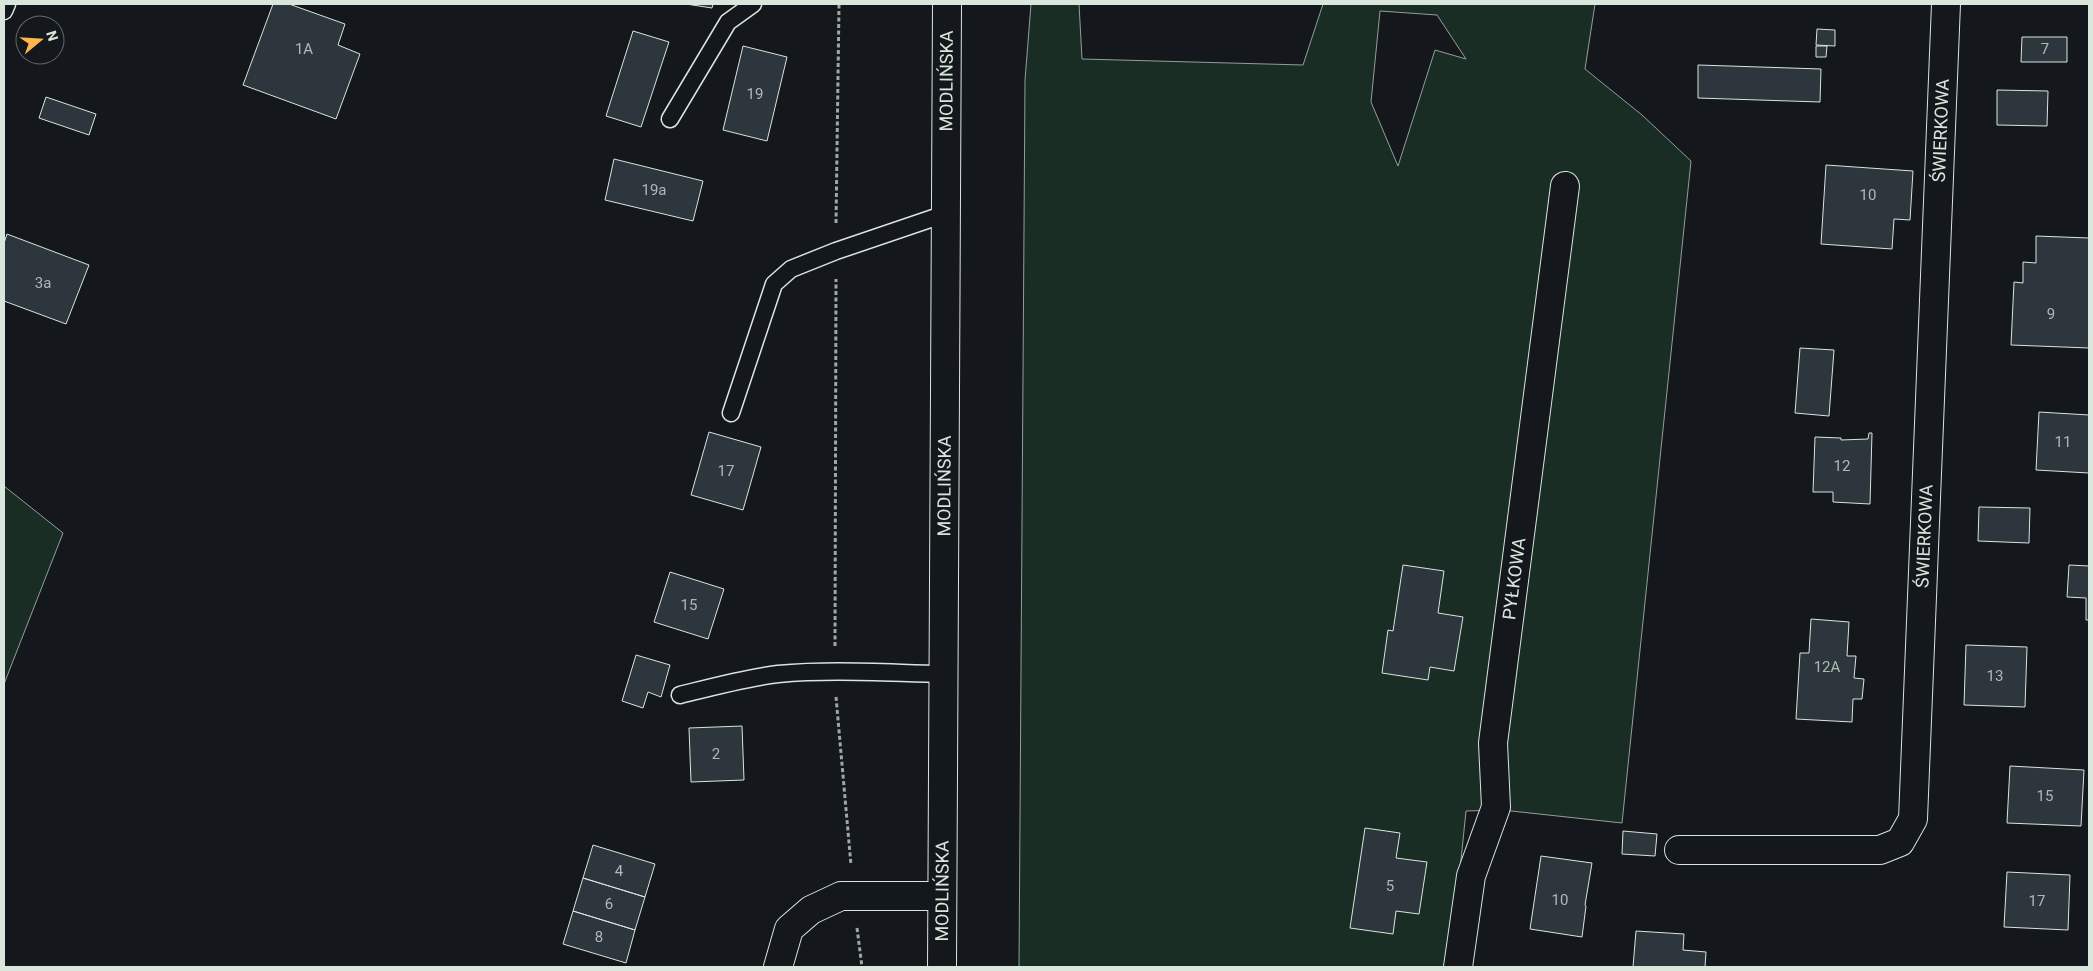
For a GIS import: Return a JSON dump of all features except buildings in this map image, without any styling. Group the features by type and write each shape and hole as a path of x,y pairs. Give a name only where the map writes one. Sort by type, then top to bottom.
{"street":[{"name":"MODLIŃSKA","path":"942,967 947,4"},
{"name":"ŚWIERKOWA","path":"1679,850 1880,850 1900,842 1913,819 1946,4"},
{"name":"PYŁKOWA","path":"1458,967 1471,876 1496,807 1493,743 1565,186"},
{"path":"778,967 789,929 811,910 841,896 942,896"}],"lane":[{"path":"4,11 7,4"},
{"path":"670,119 728,22 753,4"},
{"path":"731,413 774,284 790,269 836,251 946,214"},
{"path":"680,695 760,677 835,671 943,674"}],"path":[{"path":"839,4 836,251 835,671 836,712 853,895 862,967"}],"green space":[{"path":"1031,4 1079,4 1082,59 1303,65 1323,4 1595,4 1585,69 1642,115 1691,161 1622,823 1502,810 1466,811 1450,967 1019,967 1025,80","holes":["1380,11 1437,15 1466,59 1435,50 1398,166 1371,102"]},
{"path":"4,486 63,533 4,684"}]}
